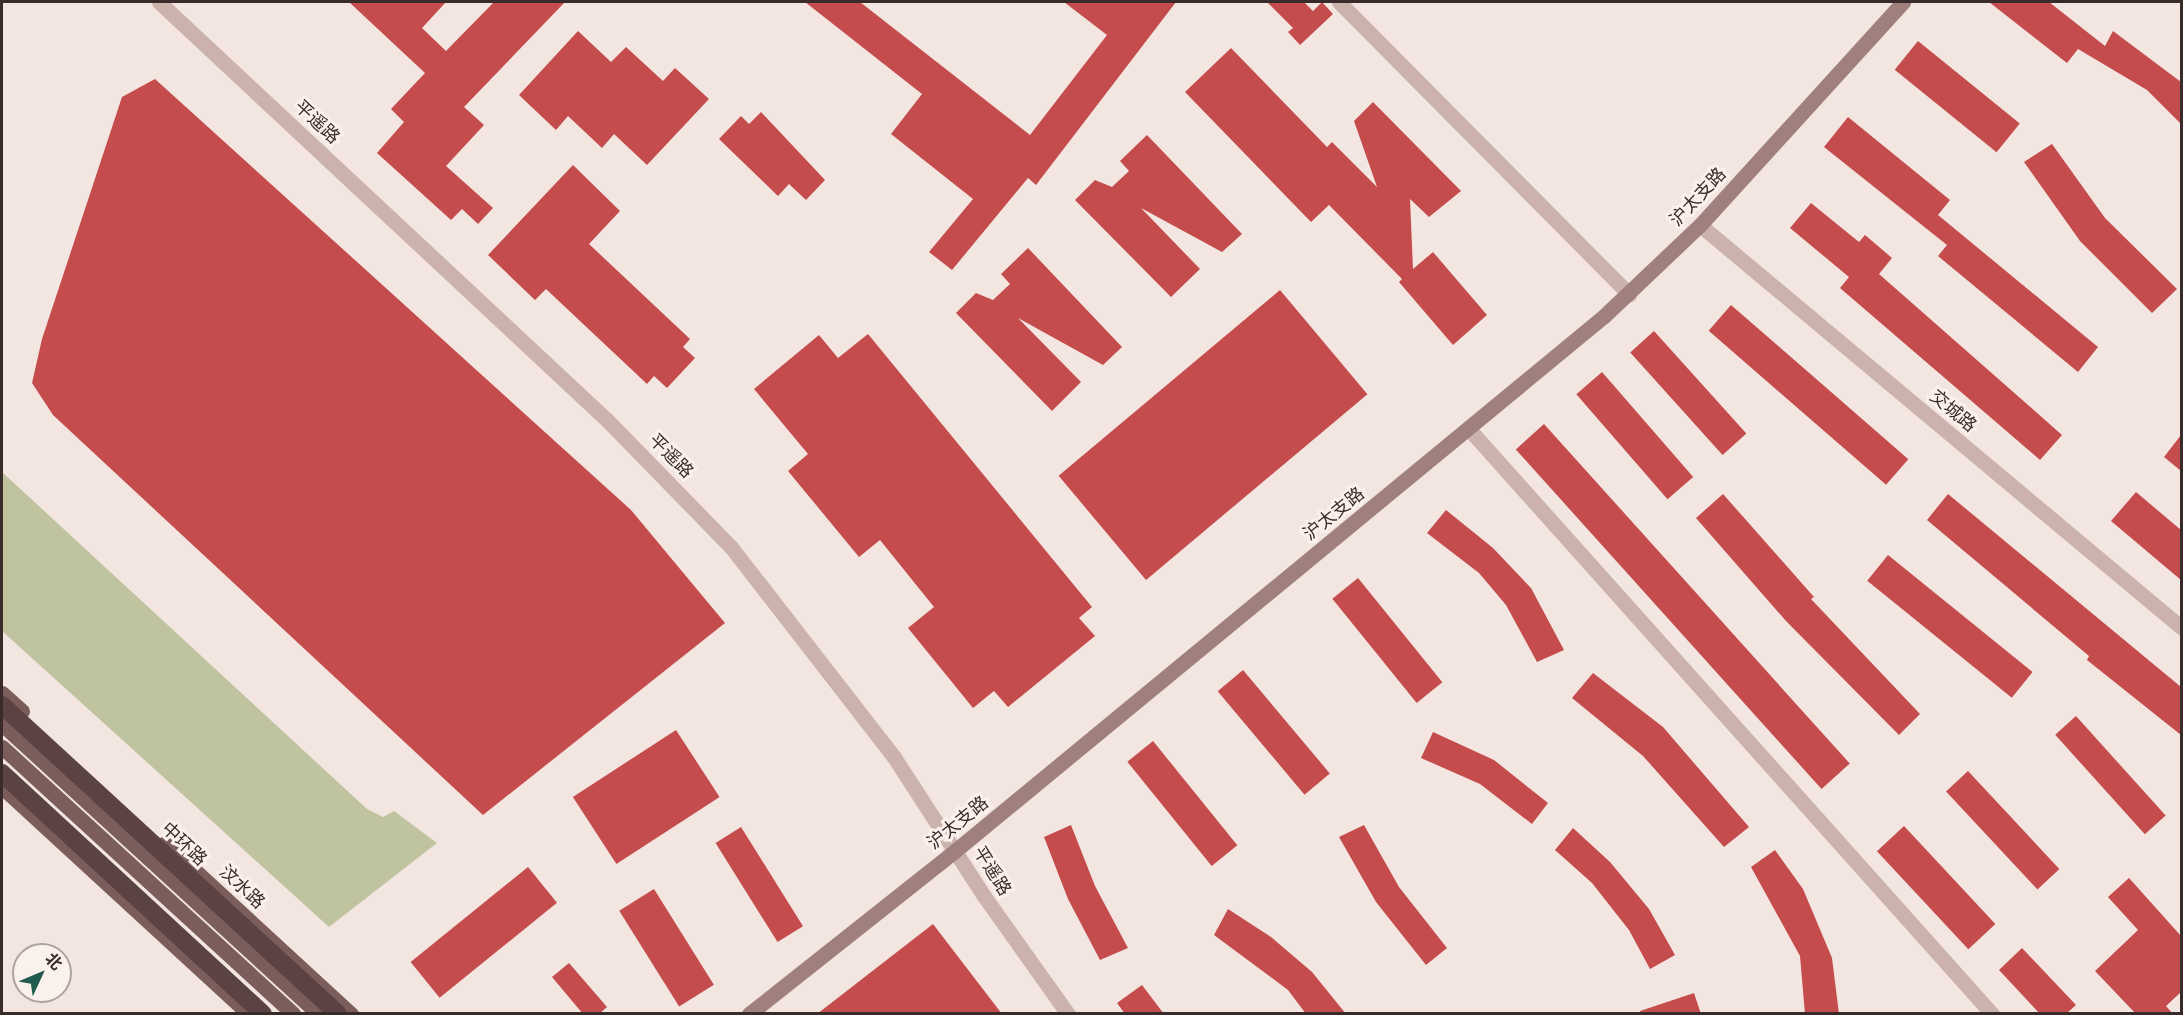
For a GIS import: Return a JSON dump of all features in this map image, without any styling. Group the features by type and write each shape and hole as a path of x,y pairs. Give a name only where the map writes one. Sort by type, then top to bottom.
{"highway":[{"name":"中环路","path":"2,705 339,1014"},
{"path":"2,773 263,1014"}],"main road":[{"name":"汶水路","path":"2,693 351,1014"},
{"path":"2,724 319,1014"},
{"path":"2,747 293,1014"},
{"path":"2,753 40,822"},
{"path":"2,787 249,1014"},
{"path":"157,929 232,958"}],"street":[{"name":"平遥路","path":"159,2 607,420 694,507 845,692 1068,1014"},
{"path":"1340,2 1629,294"},
{"name":"沪太支路","path":"750,1014 956,850 1469,429 1629,294 1700,225 1903,2"},
{"name":"交城路","path":"1700,225 2181,628"},
{"path":"1469,429 1992,1014"}],"green space":[{"path":"2,472 367,809 383,817 394,811 437,843 329,927 2,631"}],"building":[{"path":"349,2 446,2 422,28 446,51 494,2 565,2 464,107 484,125 446,166 493,208 478,224 462,209 451,220 377,153 404,122 391,109 425,73"},
{"path":"805,2 860,2 1030,135 1107,35 1064,2 1176,2 1036,185 1028,178 952,270 929,252 973,199 891,134 922,94"},
{"path":"1267,2 1304,2 1313,11 1322,2 1333,14 1300,45 1288,32 1293,28"},
{"path":"1989,2 2049,2 2105,46 2113,31 2181,82 2181,124 2147,90 2078,49 2067,63"},
{"path":"578,31 611,62 626,47 663,81 675,68 709,99 647,165 614,134 602,148 568,116 556,130 519,95"},
{"path":"1918,41 2020,123 1997,152 1895,70"},
{"path":"1231,48 1327,147 1332,142 1377,187 1354,121 1373,102 1461,191 1429,217 1410,199 1413,269 1433,252 1487,315 1453,345 1399,282 1402,279 1329,205 1311,222 1185,92"},
{"path":"155,79 631,510 725,623 483,815 53,415 32,383 42,339 122,97"},
{"path":"761,112 825,180 806,200 789,184 778,196 719,139 741,116 749,124"},
{"path":"1848,117 1950,200 1938,215 2098,347 2078,372 1938,256 1947,245 1824,147"},
{"path":"1147,135 1242,234 1222,252 1141,208 1200,269 1171,297 1075,200 1095,180 1112,187 1129,171 1120,161"},
{"path":"2052,144 2105,218 2177,289 2152,313 2080,241 2024,162"},
{"path":"573,165 620,211 589,244 690,339 683,347 695,358 667,388 654,376 647,384 546,289 535,300 488,255"},
{"path":"1811,203 1859,242 1865,235 1892,258 1879,274 2062,435 2040,460 1840,288 1849,277 1790,228"},
{"path":"1028,248 1122,347 1103,365 1018,318 1081,382 1052,411 956,313 976,293 993,300 1010,284 1001,274"},
{"path":"1280,290 1367,394 1146,580 1059,476"},
{"path":"1731,305 1908,459 1886,485 1709,331"},
{"path":"1654,331 1746,434 1723,455 1630,352"},
{"path":"868,334 1092,607 1079,618 1095,636 1008,707 994,691 973,708 908,628 934,607 880,540 859,557 788,471 808,454 754,389 819,335 838,358"},
{"path":"1602,372 1693,477 1668,499 1576,394"},
{"path":"1544,424 1850,764 1822,789 1516,449"},
{"path":"2181,435 2181,471 2164,457"},
{"path":"2136,492 2181,530 2181,580 2111,521"},
{"path":"1723,494 1814,597 1811,599 1920,714 1899,735 1786,621 1696,518"},
{"path":"1948,494 2181,687 2181,735 2087,660 2089,656 1927,520"},
{"path":"1446,510 1493,548 1531,588 1564,650 1537,662 1506,605 1479,573 1427,533"},
{"path":"1888,555 2033,672 2012,698 1867,581"},
{"path":"1358,578 1442,682 1417,703 1332,599"},
{"path":"1243,670 1330,773 1304,795 1218,691"},
{"path":"1593,673 1663,727 1749,827 1724,847 1643,756 1572,698"},
{"path":"2076,716 2166,816 2145,834 2055,735"},
{"path":"676,730 720,797 616,864 573,797"},
{"path":"1433,732 1494,760 1548,803 1532,824 1480,784 1421,758"},
{"path":"1153,741 1237,845 1212,866 1127,762"},
{"path":"1968,771 2059,869 2037,889 1946,791"},
{"path":"1071,825 1095,886 1128,948 1100,960 1068,899 1044,837"},
{"path":"1364,825 1399,887 1447,948 1426,965 1376,902 1339,837"},
{"path":"1904,826 1995,924 1968,949 1877,851"},
{"path":"741,827 803,926 778,942 716,843"},
{"path":"1573,828 1610,862 1649,909 1675,955 1650,969 1629,930 1592,883 1555,850"},
{"path":"1775,850 1803,889 1832,958 1839,1014 1805,1014 1800,956 1751,867"},
{"path":"528,867 557,903 440,998 411,962"},
{"path":"2129,878 2181,936 2181,992 2166,1006 2173,1014 2136,1014 2095,971 2138,930 2108,897"},
{"path":"654,889 714,985 679,1007 619,911"},
{"path":"1228,909 1271,937 1312,972 1346,1014 1306,1014 1288,990 1214,935"},
{"path":"933,924 1002,1014 817,1014"},
{"path":"2022,948 2076,1005 2066,1014 2040,1014 1999,970"},
{"path":"569,963 607,1007 599,1014 583,1014 552,977"},
{"path":"1142,985 1164,1014 1125,1014 1117,1003"},
{"path":"1694,993 1701,1014 1641,1014 1640,1011"}]}
